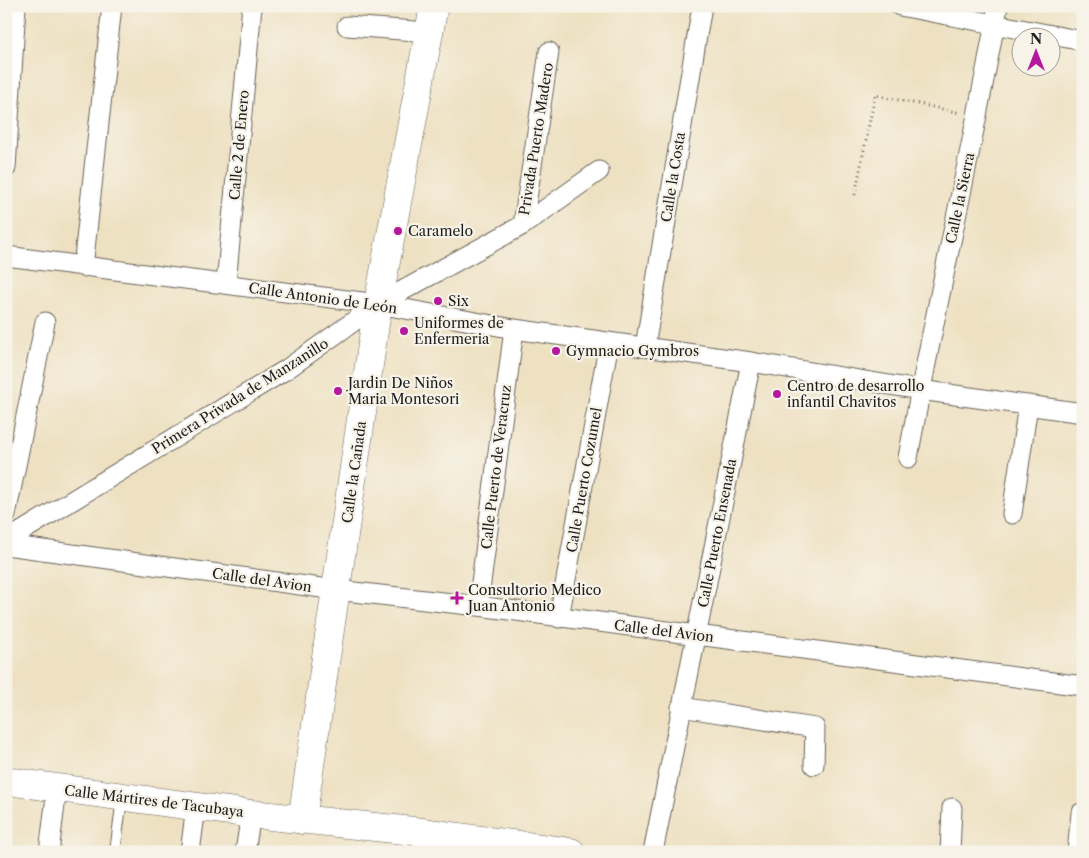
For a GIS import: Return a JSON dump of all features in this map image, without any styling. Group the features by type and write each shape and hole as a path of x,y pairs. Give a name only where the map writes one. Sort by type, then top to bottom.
{"street":[{"path":"6,168 16,6"},
{"path":"83,267 112,6"},
{"name":"Calle 2 de Enero","path":"226,284 252,6"},
{"name":"Calle la Costa","path":"646,347 702,6"},
{"path":"900,6 997,15 1083,41"},
{"name":"Calle la Sierra","path":"908,458 920,390 997,15"},
{"path":"347,26 431,19"},
{"name":"Calle la Cañada","path":"302,820 378,304 431,19"},
{"name":"Privada Puerto Madero","path":"522,225 549,52"},
{"name":"Primera Privada de Manzanillo","path":"6,540 287,369 378,304 522,225 599,171"},
{"name":"Calle Antonio de León","path":"6,256 378,304 514,329 751,362 920,390 1083,413"},
{"path":"6,515 44,322"},
{"name":"Calle Puerto de Veracruz","path":"478,606 514,329"},
{"name":"Calle Puerto Cozumel","path":"559,618 609,342"},
{"name":"Calle Puerto Ensenada","path":"653,852 751,362"},
{"path":"1012,514 1028,405"},
{"name":"Calle del Avion","path":"6,545 336,590 697,634 1083,686"},
{"path":"681,707 815,728 814,765"},
{"name":"Calle Mártires de Tacubaya","path":"6,781 302,820 423,842 571,852"},
{"path":"49,852 58,789"},
{"path":"190,852 196,807"},
{"path":"950,852 952,808"},
{"path":"1077,852 1081,813"},
{"path":"246,852 250,814"}],"lane":[{"path":"115,852 122,796"}],"path":[{"path":"855,195 875,95 977,117"}],"place":[{"name":"Caramelo","path":"398,231"},
{"name":"Six","path":"438,301"},
{"name":"Uniformes de Enfermeria","path":"404,331"},
{"name":"Gymnacio Gymbros","path":"556,351"},
{"name":"Jardin De Niños Maria Montesori","path":"338,391"},
{"name":"Centro de desarrollo infantil Chavitos","path":"777,394"},
{"name":"Consultorio Medico Juan Antonio","path":"457,598"}]}
